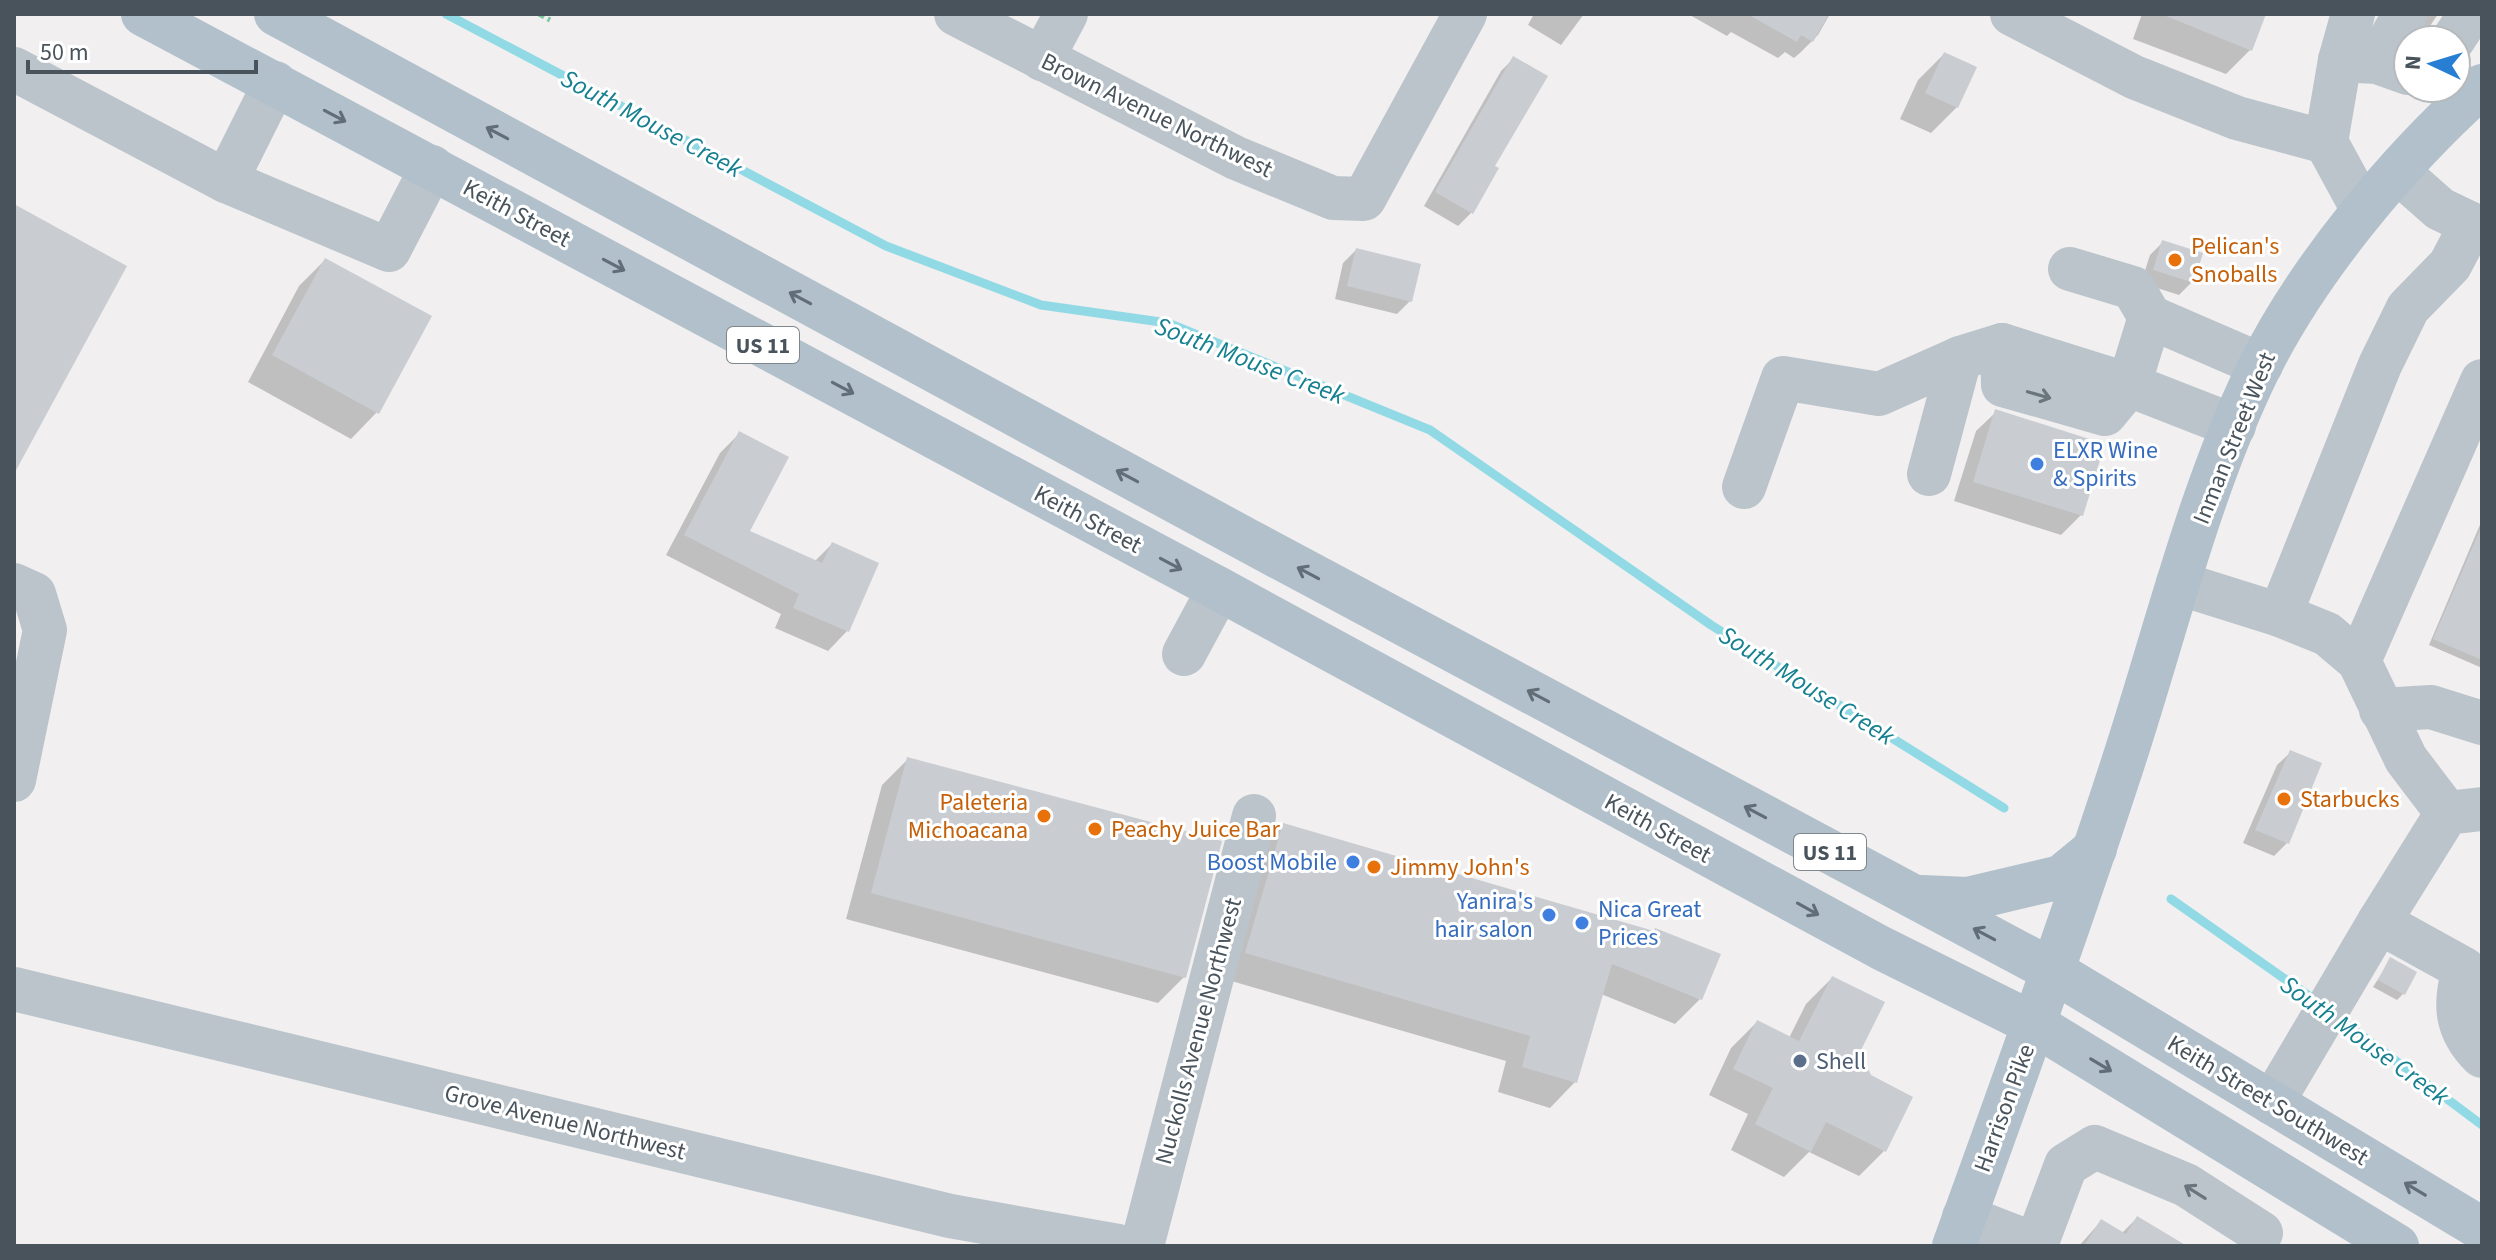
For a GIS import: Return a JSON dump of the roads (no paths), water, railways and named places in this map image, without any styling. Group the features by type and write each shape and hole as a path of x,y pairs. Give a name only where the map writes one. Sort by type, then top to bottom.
{"main road":[{"name":"Keith Street","path":"143,14 1219,589 1868,942 2034,1024"},
{"path":"275,83 289,21"},
{"name":"US 11","path":"289,21 1245,539 2053,971"},
{"name":"Inman Street West","path":"2053,971 2095,849 2178,583 2234,426 2261,365 2280,330 2363,210 2453,104"},
{"path":"1219,589 1245,539"},
{"path":"1915,897 1968,899 2034,885 2061,877 2095,849"},
{"name":"Harrison Pike","path":"1959,1232 2053,971"},
{"name":"Keith Street Southwest","path":"2053,971 2482,1229"},
{"name":"US 11","path":"2034,1024 2289,1180 2384,1242"}],"street":[{"name":"Brown Avenue Northwest","path":"956,14 1236,158 1333,198 1364,199 1465,14"},
{"path":"1042,59 1066,14"},
{"path":"2012,14 2134,77 2237,118 2326,142 2363,210"},
{"path":"2353,14 2375,65"},
{"path":"2326,142 2405,14"},
{"path":"14,69 226,181 389,250 432,167"},
{"path":"226,181 275,83"},
{"path":"2280,615 2380,365 2408,308 2450,265 2477,227 2440,209 2398,172"},
{"path":"2070,269 2133,288 2150,317 2261,365"},
{"path":"2129,385 2150,317"},
{"path":"1744,487 1783,378 1879,394 1960,358 2002,345 2129,385 2234,426"},
{"path":"1929,474 1960,358"},
{"path":"2359,661 2482,381"},
{"path":"2178,583 2280,615 2327,634 2359,661 2381,710 2423,787 2464,811 2379,922 2272,1103"},
{"path":"14,585 34,594 45,630 14,780"},
{"path":"1184,654 1219,589"},
{"path":"2381,710 2431,707 2482,723"},
{"name":"Nuckolls Avenue Northwest","path":"1142,1246 1254,816"},
{"path":"2379,922 2464,969 2456,1010 2462,1031 2482,1056"},
{"name":"Grove Avenue Northwest","path":"14,989 950,1216 1118,1246"},
{"path":"1959,1232 2036,1246 2066,1165 2095,1147 2186,1185 2258,1240 2289,1180"}],"waterway":[{"name":"South Mouse Creek","path":"446,14 886,246 1041,305 1168,323 1430,430 1711,625 2004,808"},
{"name":"South Mouse Creek","path":"2171,899 2319,1003"},
{"name":"South Mouse Creek","path":"2337,1017 2482,1125"}],"place":[{"name":"Pelican's Snoballs","path":"2175,260"},
{"name":"ELXR Wine & Spirits","path":"2037,464"},
{"name":"Starbucks","path":"2284,799"},
{"name":"Paleteria Michoacana","path":"1044,816"},
{"name":"Peachy Juice Bar","path":"1095,829"},
{"name":"Boost Mobile","path":"1353,862"},
{"name":"Jimmy John's","path":"1374,867"},
{"name":"Yanira's hair salon","path":"1549,915"},
{"name":"Nica Great Prices","path":"1582,923"},
{"name":"Shell","path":"1800,1061"}]}
